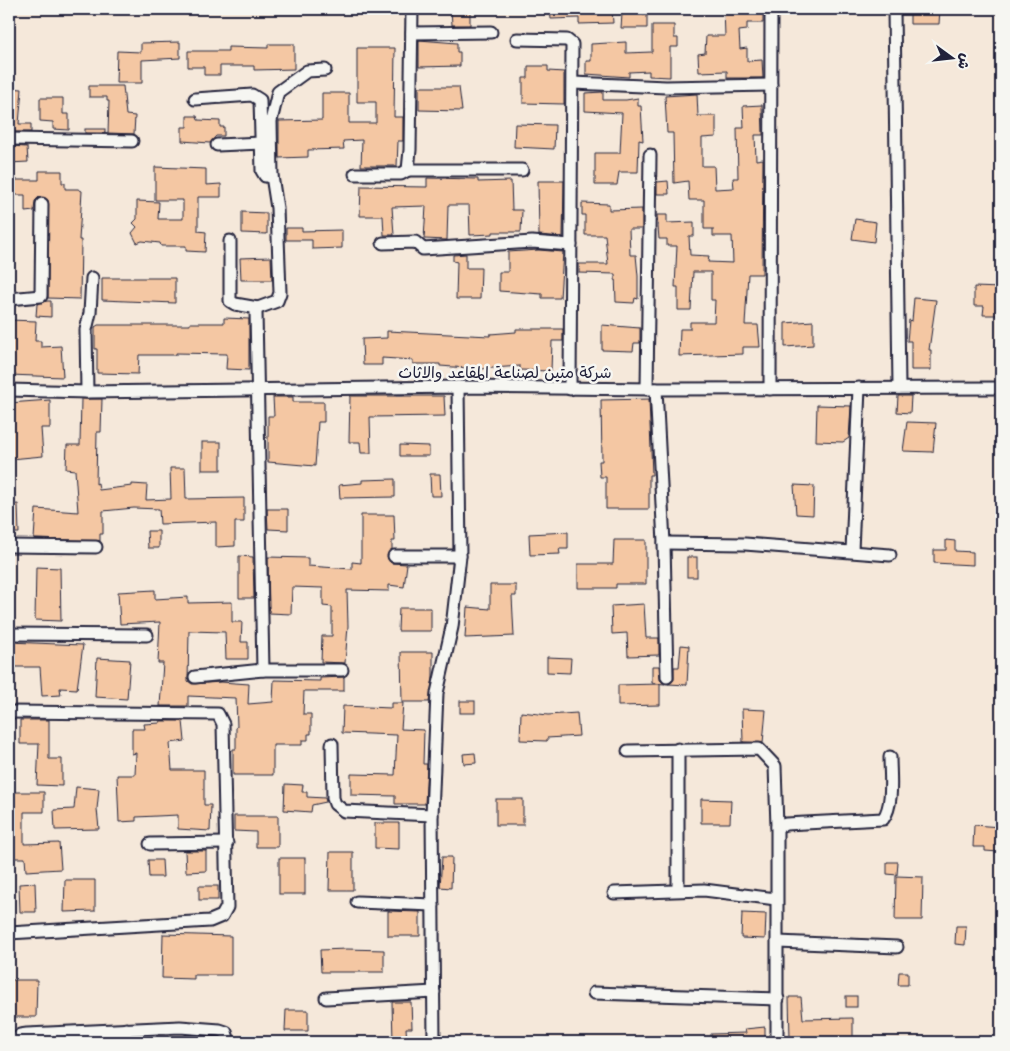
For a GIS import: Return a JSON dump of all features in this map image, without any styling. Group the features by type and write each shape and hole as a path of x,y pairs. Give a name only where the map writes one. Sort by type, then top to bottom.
{"street":[{"path":"408,170 410,150 412,9"},
{"path":"770,389 771,9"},
{"path":"894,9 899,388"},
{"path":"412,33 491,32"},
{"path":"517,40 567,40 572,44 570,389"},
{"path":"230,241 230,301 235,304 258,308 277,301 280,293 277,208 272,176 271,121 278,92 307,71 325,70"},
{"path":"573,83 666,87 771,85"},
{"path":"195,99 252,95 258,97 260,100 262,171 265,176 272,176"},
{"path":"9,139 132,141"},
{"path":"217,145 262,142"},
{"path":"650,155 652,389 664,543 667,677"},
{"path":"355,174 401,174 408,170 522,170"},
{"path":"9,299 42,296 42,204"},
{"path":"383,243 415,242 423,249 532,242 571,245"},
{"path":"87,392 86,330 90,313 92,278"},
{"path":"258,308 256,312 263,670"},
{"path":"434,1042 432,815 437,693 452,627 460,556 458,387"},
{"name":"شركة متين لصناعة المقاعد والاثاث","path":"9,390 87,392 458,387 570,389 1001,388"},
{"path":"852,551 859,388"},
{"path":"664,543 745,544 890,555"},
{"path":"9,546 96,547"},
{"path":"394,556 460,556"},
{"path":"9,634 147,635"},
{"path":"195,677 263,670 342,670"},
{"path":"9,712 218,714 222,724 227,843 227,907 226,911 217,918 115,928 9,933"},
{"path":"332,744 333,798 335,804 344,811 432,815"},
{"path":"628,751 678,748 759,748 775,766 778,1042"},
{"path":"678,748 678,889"},
{"path":"777,827 803,823 883,819 887,814 890,757"},
{"path":"150,844 227,843"},
{"path":"614,893 678,889 704,890 776,899"},
{"path":"357,902 433,905"},
{"path":"778,942 897,947"},
{"path":"326,998 434,992"},
{"path":"594,993 778,999"},
{"path":"14,1042 20,1035 27,1034 126,1029 210,1028 226,1032 229,1042"},
{"path":"125,1042 126,1029"}],"building":[{"path":"451,9 470,9 470,25 452,25"},
{"path":"550,9 612,9 613,23 579,24 579,18 551,19"},
{"path":"724,9 736,9 736,12 763,11 763,23 747,23 747,30 739,31 740,49 747,48 747,61 762,60 763,78 727,78 727,71 699,72 698,54 705,53 706,36 725,36"},
{"path":"940,9 939,24 910,24 910,10"},
{"path":"622,14 647,14 647,28 621,28"},
{"path":"652,25 674,25 674,38 678,38 678,47 670,47 670,77 649,76 649,71 629,72 629,77 586,74 586,61 591,61 591,44 626,42 626,53 652,52"},
{"path":"419,40 457,43 457,52 460,52 460,66 419,67"},
{"path":"180,42 180,58 142,60 142,83 116,83 117,51 141,52 141,43"},
{"path":"268,44 294,44 294,69 254,70 254,66 220,66 220,75 204,75 204,67 188,67 188,51 228,51 228,47 268,48"},
{"path":"357,48 395,48 394,117 403,117 403,141 398,141 397,166 361,166 362,140 343,141 344,149 308,150 308,157 279,158 279,121 322,120 322,93 349,93 349,123 376,123 376,102 357,102"},
{"path":"528,66 548,66 548,71 564,72 564,104 523,103 523,78 528,78"},
{"path":"89,86 123,86 126,115 135,116 134,134 108,133 109,101 107,101 107,97 89,97"},
{"path":"419,87 459,87 462,111 419,110"},
{"path":"9,88 22,89 19,124 31,124 31,132 9,132"},
{"path":"603,92 603,100 638,98 638,106 641,106 643,141 639,140 638,172 619,172 617,185 595,185 595,153 620,153 622,113 585,111 585,93"},
{"path":"697,94 698,116 716,116 716,137 702,138 702,166 714,166 715,189 734,188 733,178 738,178 737,128 744,128 743,106 762,105 763,135 755,135 756,160 763,159 762,274 748,274 745,325 758,325 760,347 743,347 743,354 679,356 680,329 690,329 690,322 714,322 715,300 711,300 711,272 693,272 691,310 678,310 678,287 675,287 677,246 667,246 667,239 659,239 657,215 667,215 667,223 694,222 694,236 689,236 690,255 709,256 708,262 733,263 732,236 713,236 713,229 704,229 704,200 689,200 688,181 674,183 673,133 667,133 665,96"},
{"path":"40,98 63,98 63,114 69,114 69,130 53,129 53,122 40,121"},
{"path":"187,116 197,116 198,120 220,121 220,127 224,127 224,136 216,136 210,143 182,141 182,127 187,127"},
{"path":"515,124 555,125 554,149 514,147"},
{"path":"85,129 105,129 105,133 85,133"},
{"path":"9,146 27,147 28,162 9,163"},
{"path":"155,167 206,169 206,185 221,184 221,197 198,197 198,231 206,232 205,252 186,251 186,246 161,246 160,243 142,241 137,243 132,233 137,227 133,223 137,219 137,201 159,202 158,219 183,219 183,200 155,200"},
{"path":"39,171 62,171 62,183 65,183 65,189 78,189 82,191 79,240 81,240 80,299 48,298 48,200 39,197 35,201 34,211 25,212 25,195 10,195 11,180 39,180"},
{"path":"427,178 478,179 478,182 511,181 512,210 522,210 521,232 493,232 493,234 470,235 469,205 448,205 447,240 424,239 426,206 392,207 394,235 384,235 383,216 360,216 361,186 427,187"},
{"path":"538,181 564,181 563,237 539,235"},
{"path":"668,181 669,194 657,194 657,182"},
{"path":"582,203 609,204 609,210 642,209 642,229 629,229 630,255 636,255 638,276 638,299 635,298 634,303 616,302 615,274 579,273 579,264 608,264 605,235 585,235 585,215 582,215"},
{"path":"242,212 267,213 267,234 242,233"},
{"path":"855,219 876,222 874,242 852,239"},
{"path":"286,228 302,228 302,231 342,230 342,248 312,249 312,240 286,240"},
{"path":"539,250 563,252 560,298 542,298 542,294 499,291 499,272 508,272 508,252"},
{"path":"466,254 466,268 481,268 480,299 456,299 457,262 453,261 453,255"},
{"path":"271,257 272,280 241,280 240,258"},
{"path":"102,278 175,278 175,303 102,300"},
{"path":"974,287 1001,288 1001,315 983,315 984,306 974,306"},
{"path":"914,298 936,300 929,350 931,350 931,370 911,370 911,341 907,341 909,320 912,321"},
{"path":"51,301 51,317 36,316 37,304"},
{"path":"224,318 249,319 249,370 226,369 227,354 176,353 176,355 139,355 138,374 97,373 95,327 98,325 190,325 190,323 224,323"},
{"path":"9,320 36,321 35,341 41,341 41,347 61,346 63,377 9,375"},
{"path":"813,321 813,345 785,347 785,323"},
{"path":"602,325 640,328 640,343 634,343 633,351 602,350"},
{"path":"516,329 563,329 563,341 552,341 551,371 520,370 520,366 467,370 467,368 440,366 440,364 413,364 413,360 382,358 382,365 363,365 362,339 387,338 387,331 490,336 490,334 516,332"},
{"path":"350,396 444,396 445,416 370,417 371,453 361,453 360,442 349,442"},
{"path":"898,396 911,396 910,413 897,412"},
{"path":"273,397 293,397 293,402 324,402 324,422 318,422 315,466 268,462 268,416 274,416"},
{"path":"81,399 102,399 101,432 97,432 96,484 98,483 99,490 132,486 132,484 147,485 146,500 171,499 170,468 185,468 186,499 244,498 244,522 235,522 235,546 216,547 216,522 160,524 159,509 134,508 103,511 103,534 100,534 100,541 34,539 36,509 78,512 75,470 66,469 67,445 80,445"},
{"path":"649,399 652,475 649,475 649,509 606,509 606,477 600,477 599,461 602,461 601,400"},
{"path":"50,400 50,428 41,428 43,456 11,459 9,403"},
{"path":"817,405 851,406 849,438 843,442 816,441"},
{"path":"907,422 936,423 933,452 903,451"},
{"path":"202,442 221,442 221,470 202,470"},
{"path":"400,445 429,446 429,456 400,456"},
{"path":"430,474 440,474 441,496 431,496"},
{"path":"395,479 395,497 340,498 339,485 362,483 362,480"},
{"path":"794,485 814,486 813,515 796,514"},
{"path":"18,504 19,533 9,533 9,505"},
{"path":"267,509 288,509 288,530 268,529"},
{"path":"361,515 394,515 395,541 392,541 392,549 387,556 391,563 407,564 404,587 389,585 389,591 347,590 348,626 345,663 321,662 322,636 332,636 332,607 323,606 323,588 292,587 291,614 269,613 268,557 308,558 308,566 352,569 352,562 361,563"},
{"path":"147,531 159,531 159,548 148,548"},
{"path":"568,532 568,549 559,549 560,554 530,555 529,534"},
{"path":"614,540 646,540 646,584 616,584 616,588 578,588 578,564 613,564"},
{"path":"946,540 955,541 955,551 973,552 973,565 934,563 934,550 946,550"},
{"path":"239,556 253,557 254,598 239,598"},
{"path":"687,557 697,557 697,577 687,577"},
{"path":"36,567 60,568 61,621 35,620"},
{"path":"490,585 516,585 516,596 512,596 514,636 465,638 467,607 490,609"},
{"path":"155,590 155,599 188,597 188,603 232,602 232,622 242,622 241,642 248,642 248,659 226,659 225,632 189,631 188,681 192,684 221,682 249,684 248,704 273,702 274,680 320,681 320,678 344,677 344,691 304,691 303,714 311,714 311,734 308,734 308,740 302,740 302,745 273,745 273,775 233,775 233,749 236,749 237,727 236,698 188,696 188,706 160,706 163,663 158,663 160,622 120,624 118,592"},
{"path":"644,604 646,638 659,638 659,655 628,656 627,633 612,634 611,606"},
{"path":"399,608 431,608 431,631 398,631"},
{"path":"9,642 83,645 77,689 60,688 61,695 42,696 40,667 9,667"},
{"path":"681,645 689,646 687,685 668,684 674,680 674,667 679,667"},
{"path":"401,652 433,652 433,678 429,702 402,702"},
{"path":"547,657 571,658 570,673 547,672"},
{"path":"97,658 130,660 127,699 95,697"},
{"path":"652,666 659,666 660,680 665,684 652,683"},
{"path":"660,684 660,705 618,706 618,685"},
{"path":"460,701 475,701 475,713 460,713"},
{"path":"391,703 403,703 401,729 424,730 423,764 427,764 425,804 395,804 395,796 351,795 351,774 395,775 397,735 342,733 343,706 391,708"},
{"path":"742,709 766,710 763,743 743,742"},
{"path":"521,712 548,715 577,713 579,736 547,738 547,741 520,740"},
{"path":"20,720 49,720 49,759 62,759 62,786 37,785 39,744 20,744"},
{"path":"160,721 183,721 185,741 170,743 172,770 204,770 204,805 211,805 210,831 178,829 178,815 136,817 136,821 119,822 117,775 135,775 136,753 132,754 132,729 145,729 144,724 160,723"},
{"path":"475,753 476,763 464,764 463,754"},
{"path":"285,784 303,785 302,792 307,792 307,797 325,798 326,802 312,805 311,812 284,810"},
{"path":"76,787 99,789 97,809 99,829 55,830 54,810 74,809"},
{"path":"9,792 44,792 44,812 24,812 24,844 59,843 61,869 26,871 25,858 9,858"},
{"path":"496,799 523,799 523,825 496,825"},
{"path":"701,799 731,800 730,823 701,823"},
{"path":"234,816 278,816 278,847 256,847 256,832 234,831"},
{"path":"375,823 399,823 399,849 375,848"},
{"path":"974,825 1000,827 999,852 985,851 985,847 973,847"},
{"path":"185,851 206,851 206,871 186,872"},
{"path":"330,852 353,852 353,890 329,890"},
{"path":"442,857 452,857 451,888 440,887"},
{"path":"279,858 305,858 305,894 279,894"},
{"path":"148,860 162,860 163,877 149,877"},
{"path":"887,862 898,862 897,875 887,874"},
{"path":"896,876 923,877 922,920 895,920"},
{"path":"65,880 95,880 95,911 64,912"},
{"path":"35,883 36,912 20,912 19,884"},
{"path":"199,886 218,886 218,900 199,900"},
{"path":"388,911 420,912 420,936 388,936"},
{"path":"742,913 766,914 765,939 741,938"},
{"path":"956,926 966,926 965,945 955,944"},
{"path":"163,934 231,936 231,975 194,975 194,979 162,978"},
{"path":"320,950 384,950 384,972 321,972"},
{"path":"899,972 908,972 908,985 898,985"},
{"path":"9,980 37,980 36,1017 9,1017"},
{"path":"846,996 857,996 857,1007 846,1007"},
{"path":"789,997 801,997 803,1019 853,1018 853,1038 847,1038 847,1042 822,1042 821,1037 790,1038"},
{"path":"392,1002 411,1002 412,1028 406,1028 407,1042 393,1042"},
{"path":"286,1010 308,1010 308,1031 285,1031"},
{"path":"765,1027 765,1042 711,1042 711,1034 746,1033 745,1029"},
{"path":"185,1035 219,1037 221,1042 185,1042"}]}
